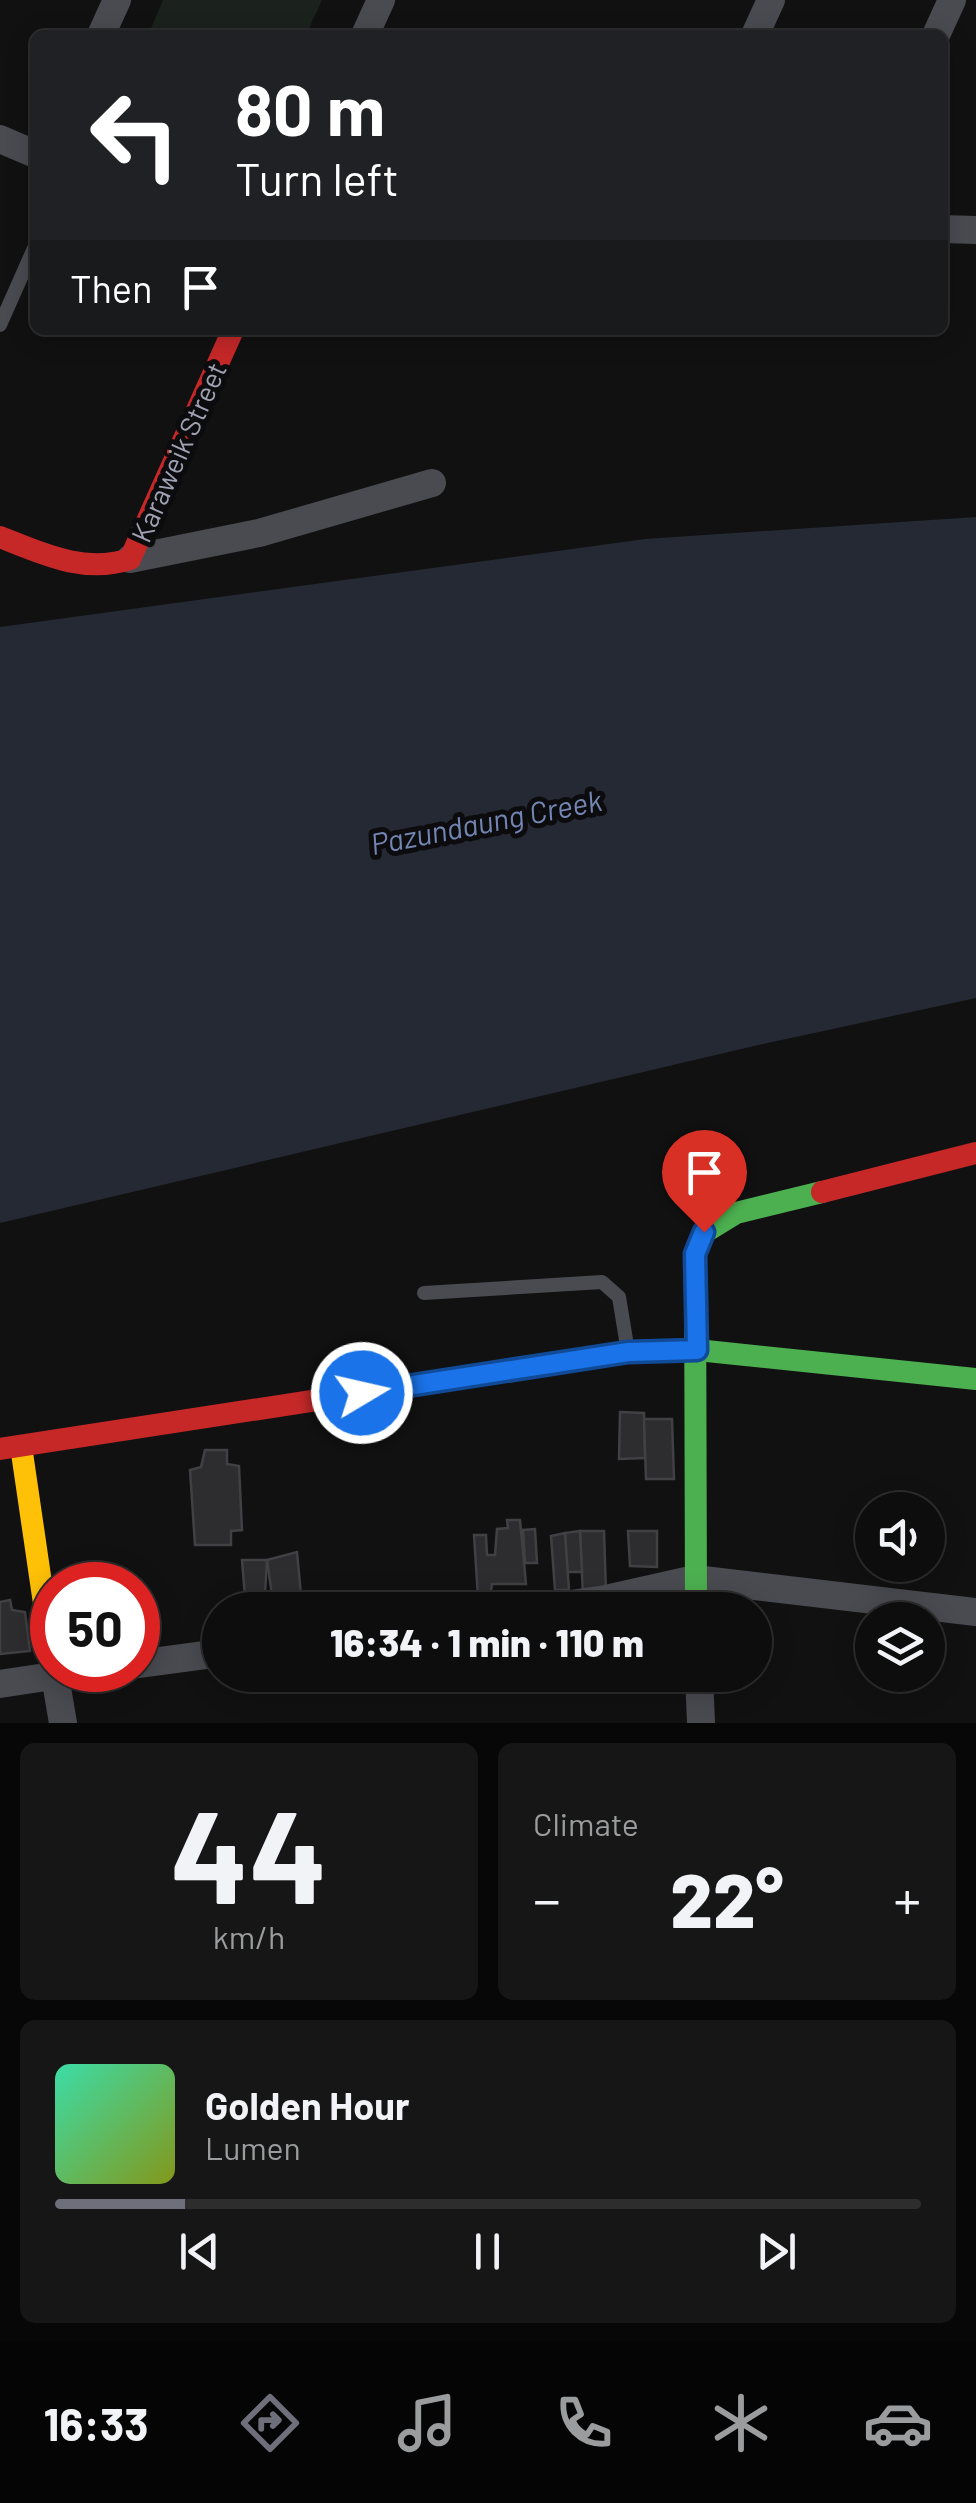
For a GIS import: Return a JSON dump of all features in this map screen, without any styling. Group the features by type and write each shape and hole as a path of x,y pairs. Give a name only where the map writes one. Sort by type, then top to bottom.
{"street":[{"path":"103,30 116,0"},
{"path":"367,30 381,0"},
{"path":"758,30 771,0"},
{"path":"938,30 952,0"},
{"path":"0,139 30,152"},
{"path":"948,229 976,230"},
{"name":"Karaweik Street","path":"0,537 88,566 113,566 130,560 230,335"},
{"path":"130,560 259,533 432,482"},
{"path":"695,1592 695,1254 704,1232 736,1213 976,1153"},
{"path":"33,1562 10,1448 628,1352 697,1350 976,1379"},
{"path":"637,1592 695,1579 976,1612"},
{"path":"160,1661 202,1655"},
{"path":"0,1684 30,1675"},
{"path":"58,1692 63,1723"},
{"path":"700,1692 701,1723"}],"lane":[{"path":"0,325 30,257"},
{"path":"424,1293 602,1282 619,1297 628,1352"}],"shaded area":[{"path":"163,0 322,0 308,30 150,30"}],"water":[{"name":"Pazundaung Creek","path":"976,517 976,998 754,1046 0,1223 0,627 645,539"}],"building":[{"path":"620,1412 644,1413 645,1458 619,1459"},
{"path":"644,1419 672,1419 674,1479 646,1479"},
{"path":"205,1450 227,1450 227,1464 239,1466 242,1530 231,1531 231,1545 195,1545 190,1470 201,1467"},
{"path":"507,1520 520,1520 526,1584 492,1584 491,1592 478,1592 474,1535 486,1535 487,1555 495,1555 497,1529 508,1528"},
{"path":"535,1529 537,1563 525,1563 523,1530"},
{"path":"580,1531 604,1531 606,1592 583,1592"},
{"path":"580,1531 582,1572 566,1572 565,1533"},
{"path":"628,1531 657,1531 657,1567 630,1566"},
{"path":"565,1533 569,1590 555,1590 551,1536"},
{"path":"297,1552 301,1592 271,1592 267,1560"},
{"path":"242,1560 267,1560 265,1592 245,1592"},
{"path":"10,1600 12,1610 25,1612 30,1651 0,1654 0,1602"}],"traffic: fast":[{"path":"696,1592 695,1254 705,1232 736,1213 822,1192"},
{"path":"651,1351 697,1350 976,1379"}],"traffic: slow":[{"path":"21,1446 38,1562"}],"traffic: jam":[{"path":"0,537 80,563 130,559 231,335"},
{"path":"822,1192 976,1153"},
{"path":"0,1449 651,1351"}],"route":[{"path":"362,1393 628,1352 697,1350 695,1254 704,1232"}]}
